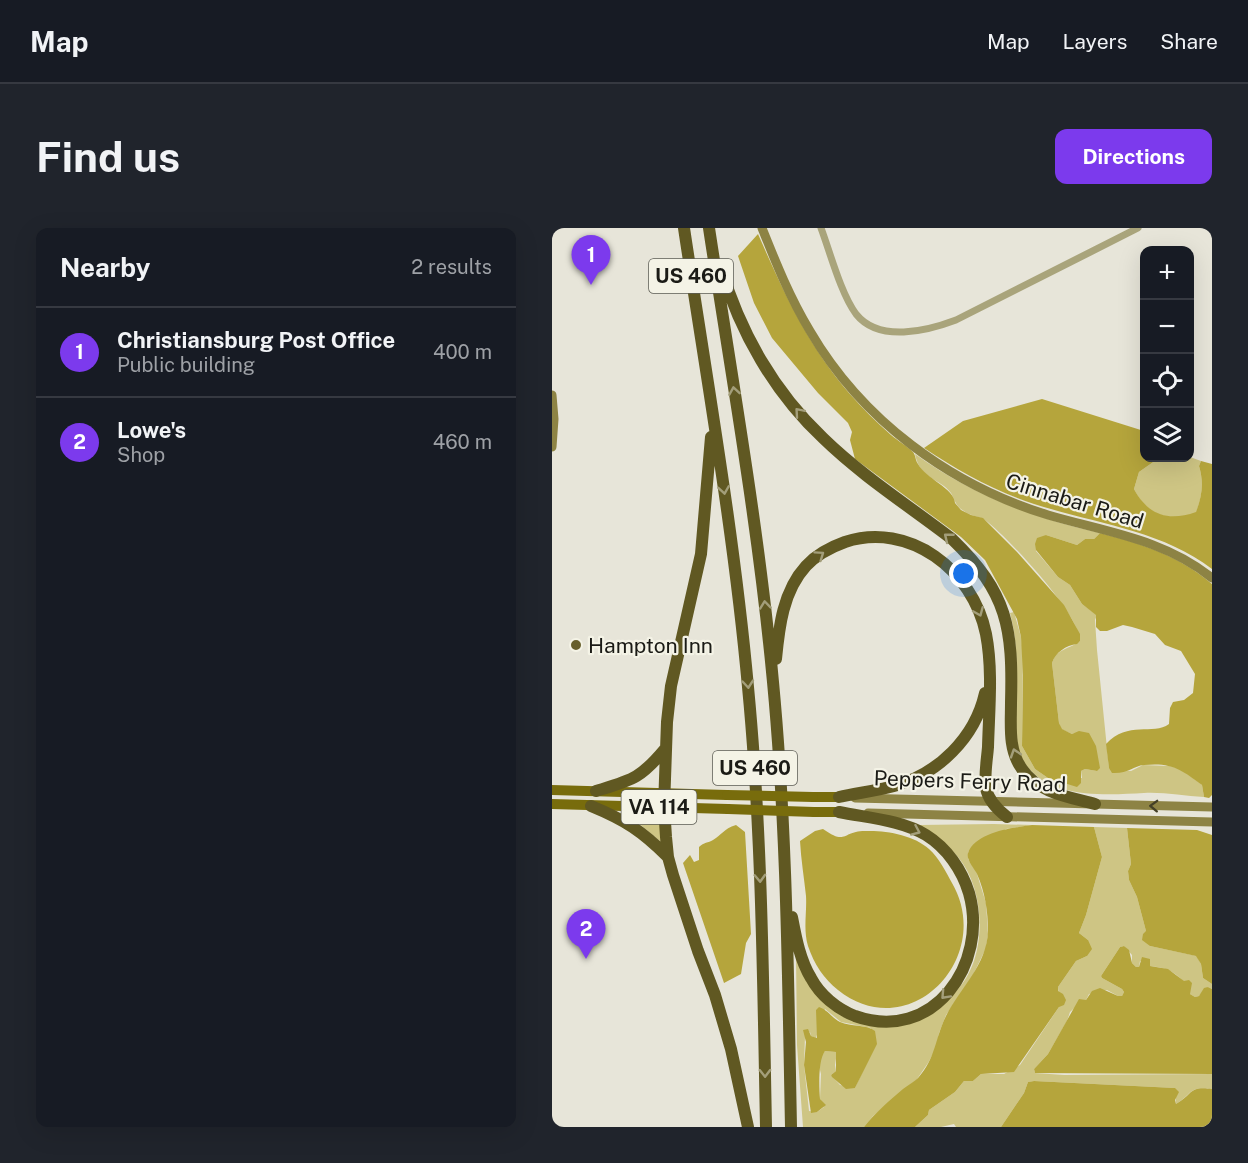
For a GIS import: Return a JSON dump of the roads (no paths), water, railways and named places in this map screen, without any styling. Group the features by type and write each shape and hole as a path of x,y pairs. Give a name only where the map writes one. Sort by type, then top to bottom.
{"highway":[{"name":"US 460","path":"684,228 739,594 753,735 761,887 766,1127"},
{"name":"US 460","path":"710,228 757,541 774,684 785,875 791,1127"},
{"path":"710,228 745,332 786,397 821,437 841,455 952,539 974,561 990,583 1005,617 1011,650 1011,740 1016,759 1023,771 1044,788 1095,804"},
{"path":"712,412 701,554 671,686 665,749 664,807 668,857 698,951 715,995 731,1049 748,1127"},
{"path":"774,684 785,603 798,577 820,554 837,545 866,537 900,540 931,553 956,574 968,589 982,618 989,649 986,788 992,801 1007,817"},
{"path":"839,797 895,786 913,779 952,753 963,741 978,714 988,683 989,666"},
{"path":"596,791 630,781 641,775 665,749"},
{"path":"591,806 621,819 645,835 668,857"},
{"path":"785,875 804,965 820,991 833,1004 861,1018 878,1022 894,1022 923,1012 948,993 965,967 974,936 972,902 960,871 939,845 914,829 839,812"}],"main road":[{"name":"VA 114","path":"552,790 666,793"},
{"name":"Peppers Ferry Road","path":"666,793 839,797"},
{"name":"VA 114","path":"552,804 664,807"},
{"name":"Peppers Ferry Road","path":"664,807 839,812"}],"street":[{"name":"Cinnabar Road","path":"762,228 789,291 822,349 843,379 870,409 913,447 960,478 999,497 1048,515 1152,543 1189,561 1212,578"},
{"path":"821,228 849,302 858,315 873,326 891,332 912,332 934,328 956,320 1138,228"},
{"path":"552,394 554,418 552,447"},
{"name":"Peppers Ferry Road","path":"839,797 1212,807"},
{"name":"Peppers Ferry Road","path":"839,812 1212,822"}],"place":[{"name":"Christiansburg Post Office","path":"591,285"},
{"name":"Hampton Inn","path":"576,645"},
{"name":"Lowe's","path":"586,959"}]}
